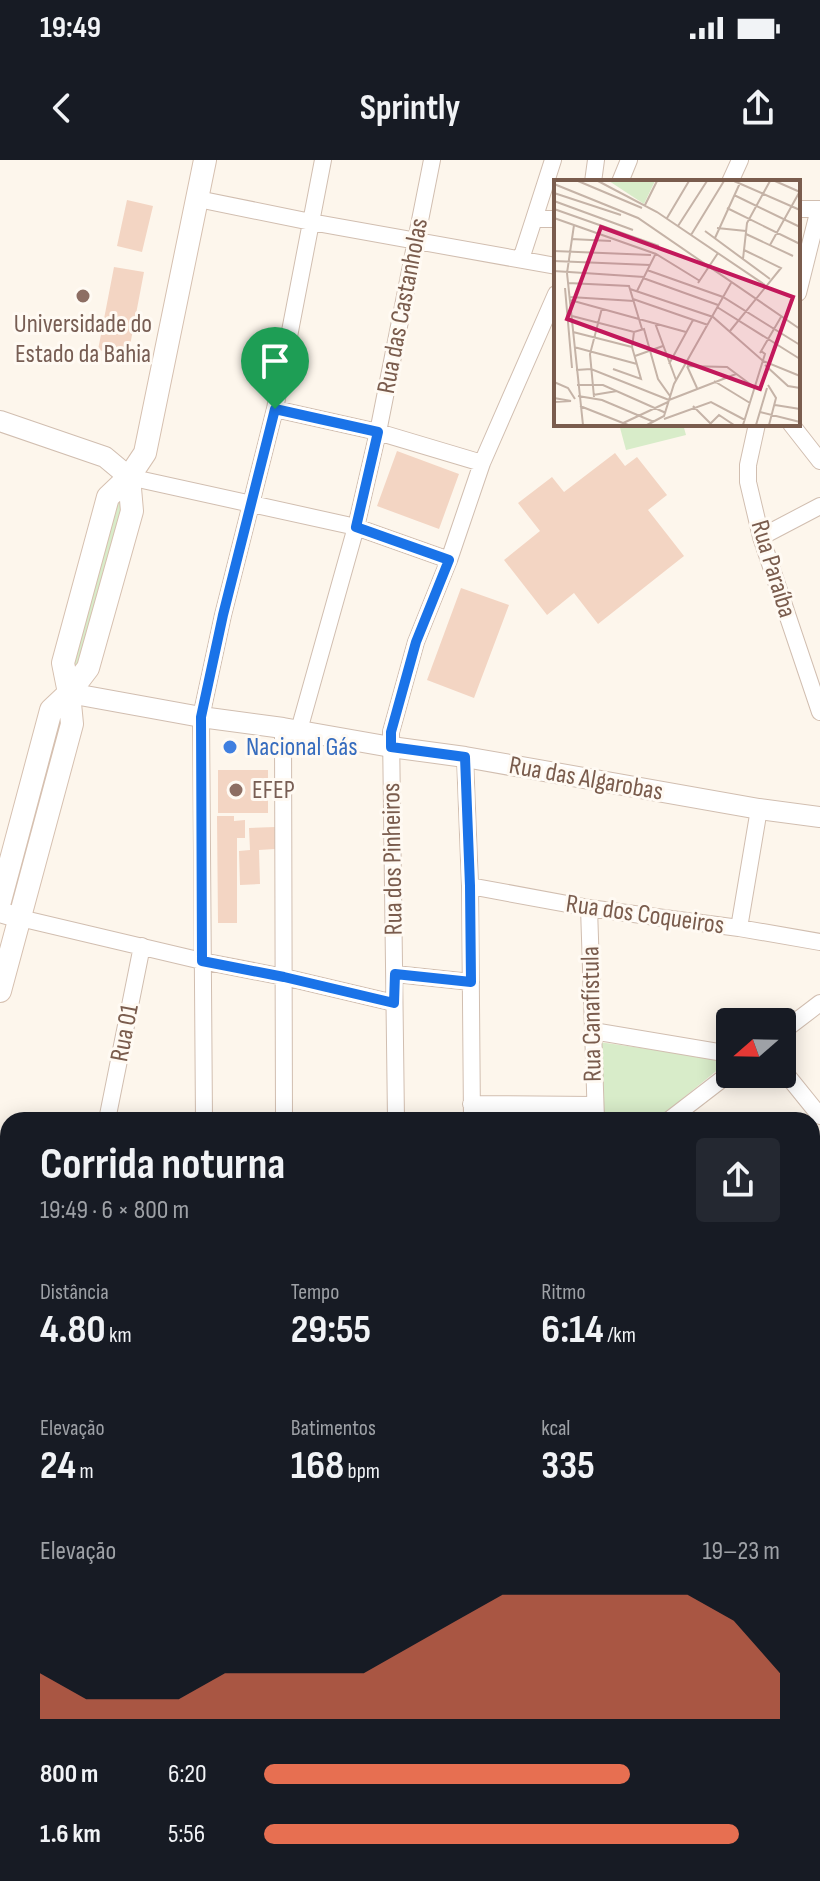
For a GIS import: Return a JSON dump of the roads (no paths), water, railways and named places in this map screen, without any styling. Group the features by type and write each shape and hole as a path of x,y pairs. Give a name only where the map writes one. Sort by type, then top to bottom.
{"main road":[{"path":"0,991 10,915 72,724 63,663 108,497 129,477 145,453 205,160"},
{"path":"0,901 51,710 69,693"}],"street":[{"path":"204,1112 201,717 223,615 275,409 323,160"},
{"name":"Rua das Castanholas","path":"284,1112 284,977 291,729 356,527 432,160"},
{"path":"521,259 553,160"},
{"path":"593,180 596,160"},
{"path":"621,180 629,160"},
{"path":"731,180 740,160"},
{"path":"198,199 554,266"},
{"path":"800,285 820,209"},
{"path":"534,219 554,219"},
{"name":"Rua dos Pinheiros","path":"396,1112 391,732 416,642 449,560 482,463 554,299"},
{"path":"275,409 378,432 482,463"},
{"path":"0,421 105,457 129,477 356,527 449,560"},
{"name":"Rua Paraíba","path":"757,426 748,465 748,482 761,537 820,712"},
{"path":"793,426 820,461"},
{"path":"761,537 820,506"},
{"name":"Rua das Algarobas","path":"69,693 820,817"},
{"path":"465,757 470,886 471,1112"},
{"path":"739,928 759,809"},
{"name":"Rua dos Coqueiros","path":"470,886 589,908 820,942"},
{"name":"Rua Canafístula","path":"589,908 595,1112"},
{"path":"10,915 394,1003"},
{"name":"Rua 01","path":"109,1112 142,946"},
{"path":"395,974 471,982"},
{"path":"796,1021 820,1003"},
{"path":"593,1031 716,1052"},
{"path":"679,1112 716,1084"},
{"path":"796,1086 817,1112"}],"place":[{"name":"Universidade do Estado da Bahia","path":"83,296"},
{"name":"Nacional Gás","path":"230,747"},
{"name":"EFEP","path":"236,790"}]}
